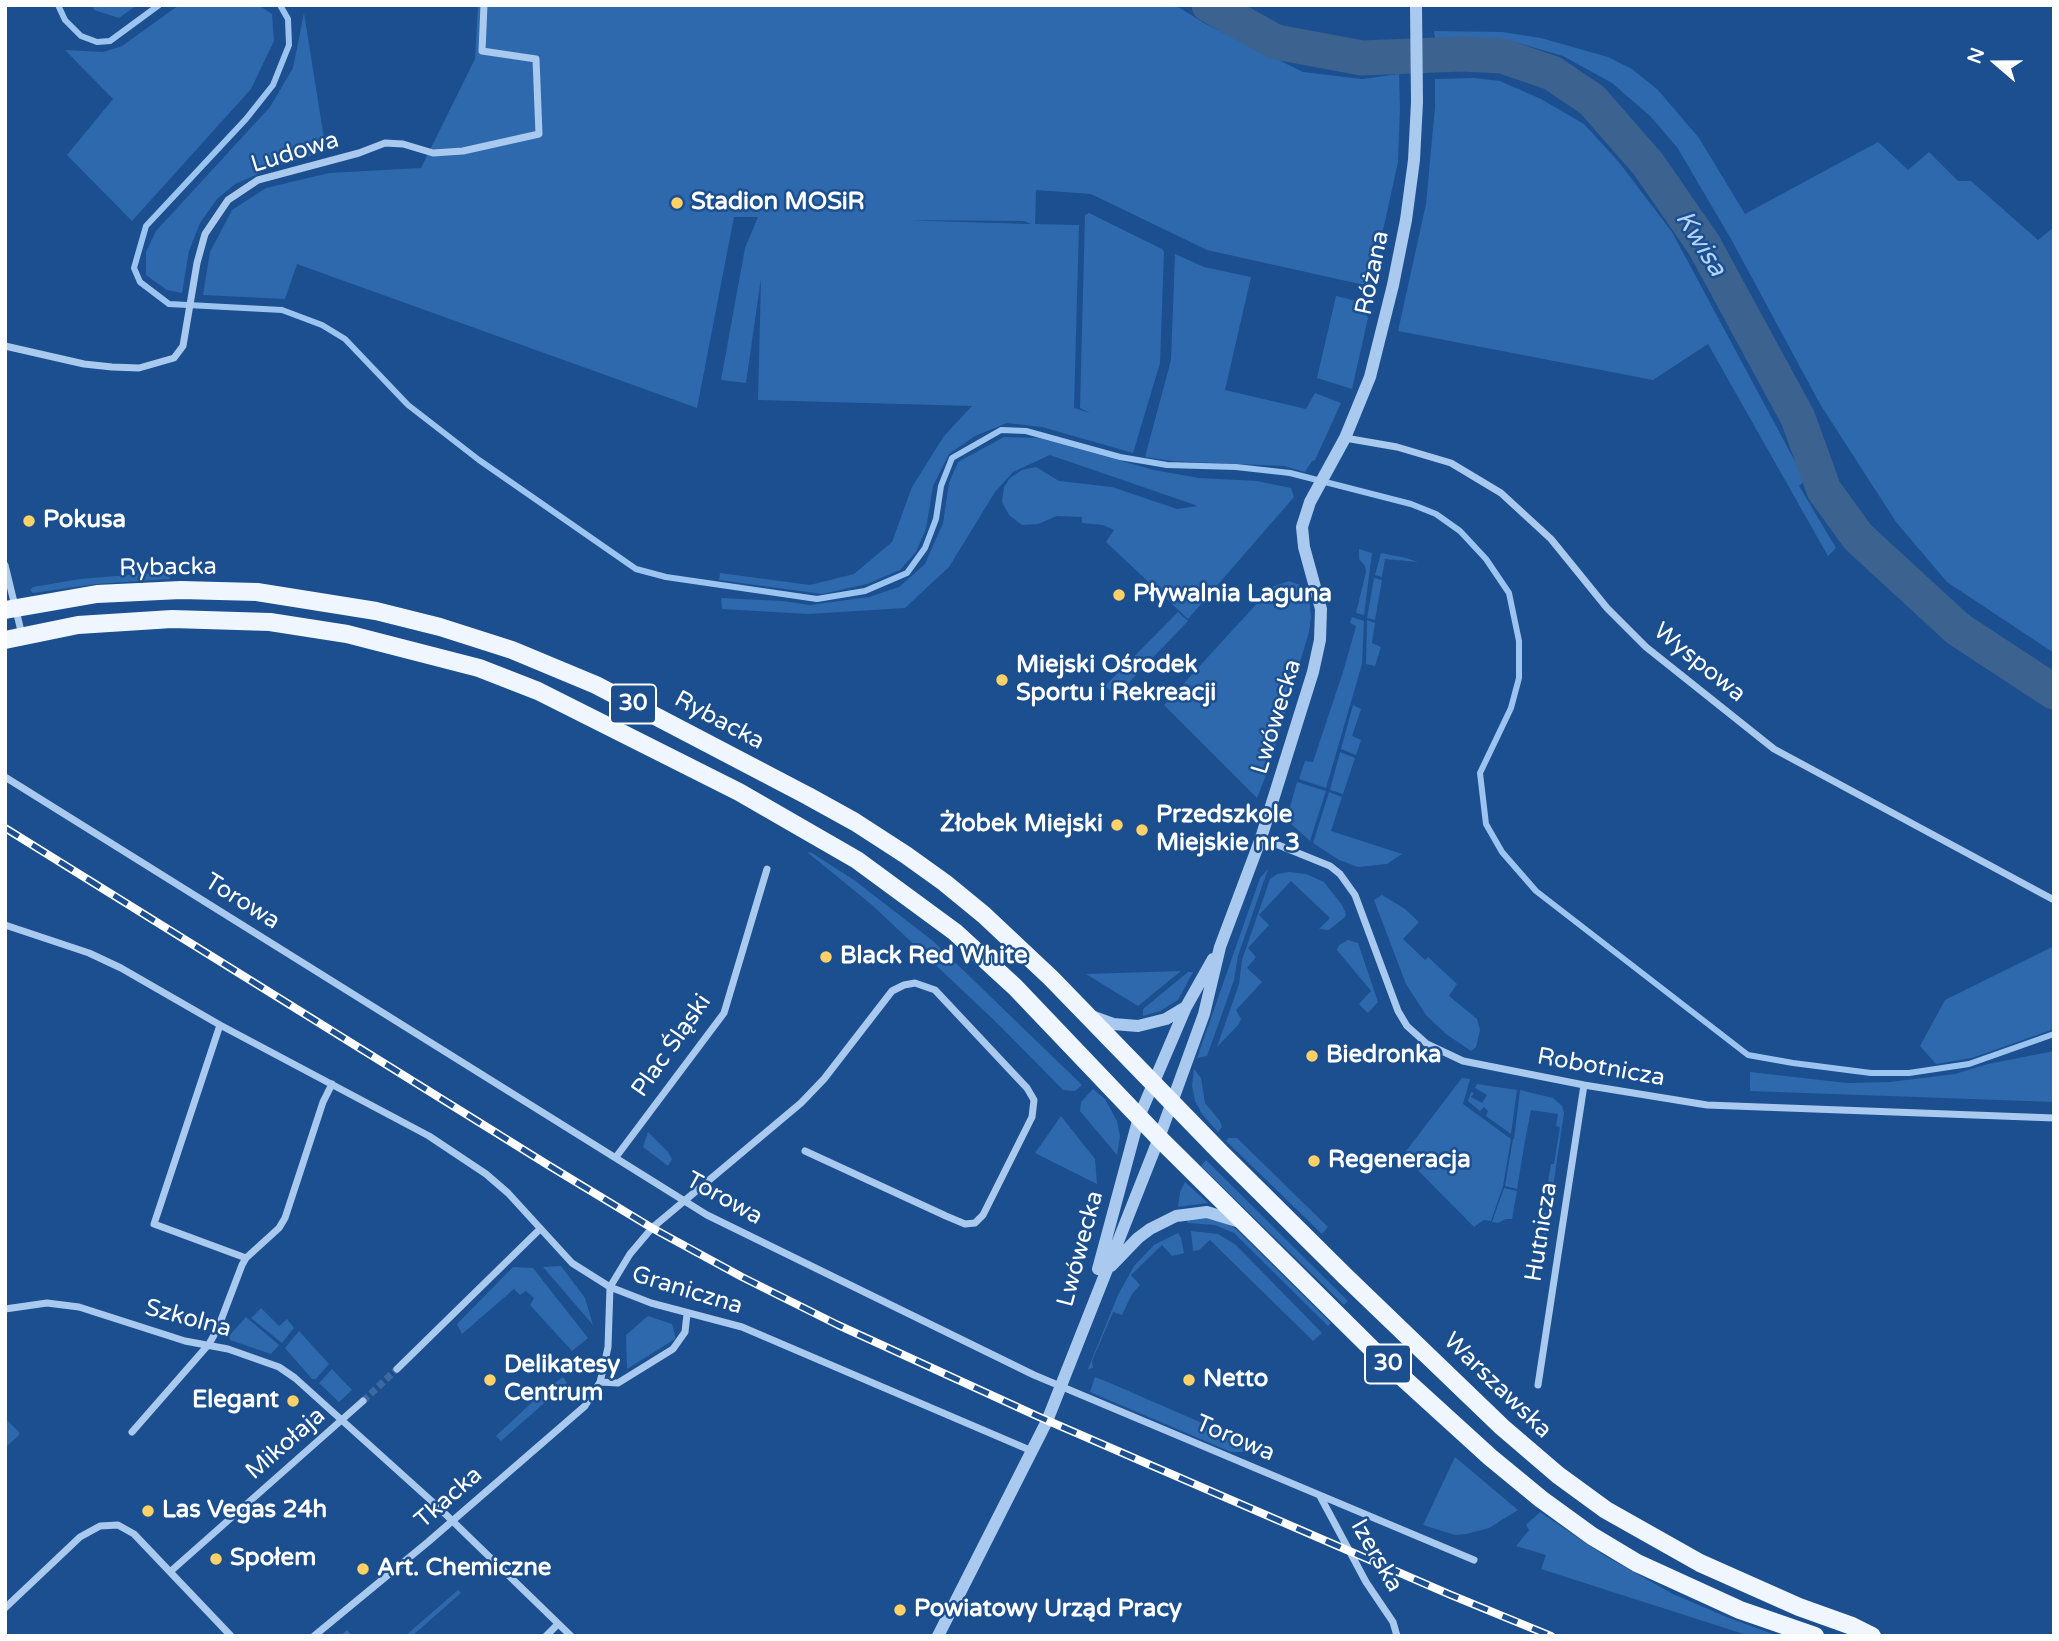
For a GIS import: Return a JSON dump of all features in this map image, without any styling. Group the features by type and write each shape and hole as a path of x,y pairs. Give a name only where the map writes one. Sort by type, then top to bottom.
{"main road":[{"name":"Rybacka","path":"10,608 69,598 142,591 257,592 376,611 440,627 512,650 596,685 855,822 954,891 1025,954 1152,1082"},
{"name":"Rybacka","path":"14,638 78,625 172,619 270,622 347,634 423,652 479,668 538,691 739,792 817,835 866,866 965,941 1015,988 1139,1117"},
{"name":"Warszawska","path":"1152,1082 1345,1276 1502,1427 1558,1475 1606,1510 1690,1557 1754,1588 1872,1636"},
{"name":"30","path":"1139,1117 1425,1399 1541,1499 1637,1563 1728,1605 1815,1636"}],"street":[{"name":"Ludowa","path":"5,346 84,364 139,368 174,358 183,346 189,324 205,234 228,200 258,180 359,153 385,143 403,144 433,153 463,151 539,134 536,59 482,51 484,5"},
{"name":"Różana","path":"1301,534 1310,502 1345,438 1370,377 1393,285 1409,196 1417,102 1416,5"},
{"name":"Wyspowa","path":"1345,438 1397,447 1451,463 1501,493 1551,540 1607,608 1646,647 1774,749 2054,900"},
{"name":"Lwówecka","path":"938,1636 1033,1452 1060,1386 1172,1104 1204,1014 1220,947 1262,838 1313,672 1320,640 1321,609 1301,534"},
{"path":"5,565 14,638"},
{"name":"Torowa","path":"5,777 684,1201 743,1234 1060,1386 1474,1560"},
{"name":"Robotnicza","path":"1262,838 1330,866 1340,874 1355,895 1398,1011 1408,1026 1427,1044 1463,1061 1489,1068 1707,1105 2054,1118"},
{"name":"Plac Śląski","path":"616,1157 724,1013 767,869"},
{"name":"Graniczna","path":"5,925 111,963 220,1025 382,1109 464,1158 508,1193 572,1263 610,1287 687,1314 742,1327 1033,1452"},
{"name":"Lwówecka","path":"1082,1330 1139,1117 1186,1007 1220,947"},
{"path":"610,1287 630,1254 653,1228 801,1104 824,1079 879,1005 898,987 915,983 936,990 1027,1088 1034,1100 1032,1117 983,1215 975,1223 965,1224 806,1150"},
{"path":"1083,1013 1113,1024 1138,1026 1166,1019 1186,1007"},
{"path":"220,1025 153,1224 247,1258"},
{"path":"132,1432 209,1344 247,1258 273,1236 285,1218 323,1102 332,1084"},
{"name":"Hutnicza","path":"1538,1385 1584,1085"},
{"path":"1102,1278 1115,1260 1138,1238 1177,1216 1207,1212 1230,1217 1248,1225"},
{"path":"397,1369 540,1229"},
{"name":"Tkacka","path":"314,1636 585,1406 600,1382 608,1347 610,1287"},
{"name":"Szkolna","path":"5,1309 47,1303 79,1307 185,1341 209,1344 279,1367 342,1420 571,1636"},
{"path":"600,1382 618,1383 673,1349 685,1332 687,1314"},
{"name":"Mikołaja","path":"171,1571 363,1401"},
{"name":"Izerska","path":"1320,1496 1366,1582 1393,1622 1397,1636"},
{"path":"5,1608 80,1536 110,1524 127,1528 231,1636"},
{"path":"546,1636 558,1624"}],"shaded area":[{"path":"92,5 137,5 119,18 94,10"},
{"path":"179,5 258,5 272,14 274,41 251,89 132,221 67,155 113,99 65,50 103,52 122,46"},
{"path":"478,5 1175,5 1204,23 1303,72 1362,79 1399,74 1398,162 1369,286 1207,250 1091,194 1036,190 1035,224 1079,225 1074,408 1090,413 1080,408 1085,215 1089,213 1164,252 1160,363 1133,453 1042,427 1007,423 975,436 949,454 933,486 926,529 916,552 900,570 867,584 822,594 719,580 720,573 810,585 854,574 892,542 912,487 944,436 972,406 758,400 761,278 746,383 721,380 745,248 758,217 734,217 697,408 297,264 285,299 203,295 210,252 232,210 266,188 329,173 421,168 475,59","holes":["895,220 1024,221 1031,224"]},
{"path":"304,13 326,151 274,167 235,184 217,199 200,223 189,251 182,293 167,290 146,275 146,252 156,231 270,107 293,68"},
{"path":"1434,31 1502,32 1541,38 1608,57 1632,69 1658,90 1699,138 1745,214 1878,142 1908,170 1929,152 1958,181 1971,181 2038,240 2054,227 2054,653 1947,582 1896,522 1820,404 1731,239 1677,147 1650,116 1612,83 1563,56 1515,42 1435,38"},
{"path":"1474,78 1500,81 1541,99 1584,124 1618,161 1672,232 1805,480 1799,486 1836,548 1828,556 1708,344 1653,380 1398,331 1426,204 1435,79"},
{"path":"1175,254 1204,267 1251,277 1225,390 1306,409 1315,393 1341,403 1315,460 1305,472 1284,466 1172,461 1145,457 1171,360"},
{"path":"1336,296 1360,302 1368,318 1352,389 1317,378"},
{"path":"1004,437 1039,438 1154,470 1199,478 1257,481 1291,488 1294,497 1188,619 1106,542 1114,530 1103,525 1082,523 1082,517 1057,516 1038,524 1022,525 1009,515 1002,502 1004,487 1010,478 1022,470 1036,467 1059,481 1112,487 1177,509 1198,506 1050,455 1013,472 995,492 949,567 905,608 808,614 722,609 721,598 810,605 869,597 899,587 925,564 943,523 949,483 958,462"},
{"path":"1359,549 1372,553 1364,615 1356,613 1366,572 1359,559"},
{"path":"1381,553 1418,562 1385,559 1382,577 1375,575"},
{"path":"165,572 170,575 170,579 96,584 33,593 30,590 33,587 80,579"},
{"path":"1374,578 1382,580 1375,620 1367,618"},
{"path":"1289,581 1300,585 1309,598 1309,632 1268,770 1257,798 1164,705 1272,587"},
{"path":"1178,612 1188,621 1116,696 1105,686"},
{"path":"1352,617 1364,621 1362,664 1326,788 1299,779 1305,761 1313,762 1344,669 1356,626 1350,623"},
{"path":"1367,620 1375,623 1372,643 1381,647 1375,666 1366,664"},
{"path":"1353,705 1361,709 1352,736 1361,740 1356,755 1341,749"},
{"path":"1340,752 1355,758 1343,794 1330,790"},
{"path":"1297,782 1326,791 1310,841 1289,822 1288,814"},
{"path":"1329,792 1342,797 1331,831 1402,854 1387,864 1358,867 1339,860 1313,843"},
{"path":"807,852 854,880 933,941 1082,1085 1075,1091 1063,1090 998,1024 872,905"},
{"path":"1268,869 1207,1056 1197,1058 1260,878"},
{"path":"1277,874 1306,874 1324,882 1342,905 1345,917 1329,930 1319,929 1330,918 1291,881 1259,915 1269,925 1248,948 1256,957 1247,968 1262,982 1236,1010 1241,1019 1239,1024 1217,1047 1239,984 1242,960 1270,879"},
{"path":"1382,895 1405,909 1419,922 1403,939 1425,960 1428,957 1457,984 1449,996 1477,1019 1480,1030 1476,1047 1471,1051 1446,1034 1426,1015 1406,984 1374,900"},
{"path":"1348,940 1358,943 1378,1002 1368,1013 1359,1004 1371,991 1337,950 1339,945"},
{"path":"2054,946 2054,1029 1972,1058 1936,1064 1920,1046 1945,1000"},
{"path":"1181,971 1138,1006 1086,974"},
{"path":"1188,972 1193,972 1178,1000 1160,1011 1143,1016 1143,1009"},
{"path":"2054,1051 2054,1102 1750,1091 1750,1072 1847,1083 1890,1082 1955,1074 1988,1064"},
{"path":"1194,1069 1201,1078 1205,1103 1220,1121 1222,1127 1218,1132 1202,1114 1195,1101 1192,1086"},
{"path":"1462,1078 1470,1079 1463,1104 1511,1139 1503,1186 1491,1221 1484,1220 1474,1227 1403,1155"},
{"path":"1477,1084 1517,1090 1511,1134 1486,1116 1488,1111 1484,1107 1480,1111 1468,1101 1471,1092 1474,1093 1471,1097 1482,1103 1487,1095 1475,1088"},
{"path":"1093,1089 1105,1099 1117,1121 1120,1136 1117,1155 1080,1111 1081,1102"},
{"path":"1520,1090 1553,1098 1562,1106 1564,1113 1546,1234 1543,1238 1544,1213 1547,1213 1551,1183 1548,1182 1560,1127 1556,1126 1558,1114 1531,1110 1525,1141 1514,1139"},
{"path":"1061,1116 1095,1159 1097,1184 1035,1153"},
{"path":"648,1132 668,1152 672,1159 668,1166 643,1147"},
{"path":"1228,1138 1237,1138 1328,1227 1322,1234 1226,1141"},
{"path":"1513,1139 1525,1141 1517,1189 1505,1186"},
{"path":"1206,1160 1348,1301 1344,1305 1201,1166"},
{"path":"1185,1182 1208,1203 1178,1207 1180,1192"},
{"path":"1504,1188 1517,1191 1512,1219 1492,1222"},
{"path":"1208,1218 1236,1229 1331,1323 1328,1326 1234,1233 1215,1225 1188,1223 1186,1220"},
{"path":"1191,1231 1218,1234 1236,1245 1322,1333 1313,1341 1210,1240 1199,1250 1193,1251"},
{"path":"1178,1233 1184,1253 1172,1256 1162,1245 1131,1275 1140,1285 1132,1294 1122,1315 1113,1312 1092,1361 1093,1368 1088,1369 1118,1295 1134,1266 1154,1245"},
{"path":"561,1266 585,1298 593,1325 543,1267"},
{"path":"513,1267 533,1268 588,1338 572,1351 530,1305 534,1298 526,1291 520,1295 514,1289 462,1334 457,1324"},
{"path":"261,1308 279,1326 287,1319 294,1328 282,1343 251,1318"},
{"path":"648,1316 672,1324 675,1339 627,1369 626,1335"},
{"path":"246,1317 279,1345 271,1354 230,1340 229,1336"},
{"path":"299,1331 329,1364 316,1379 312,1379 285,1348"},
{"path":"332,1369 352,1390 339,1402 319,1383"},
{"path":"563,1377 567,1383 501,1441 496,1436 545,1390"},
{"path":"1095,1377 1255,1446 1249,1452 1231,1452 1090,1392"},
{"path":"5,1418 19,1435 5,1448"},
{"path":"1455,1457 1518,1510 1489,1528 1466,1534 1455,1535 1423,1525"},
{"path":"1540,1512 1605,1556 1673,1594 1778,1636 1750,1636 1541,1569 1546,1555 1516,1546 1529,1530 1526,1525"},
{"path":"458,1590 461,1593 412,1636 405,1636"}],"waterway":[{"path":"58,5 65,20 81,36 97,42 110,41 159,5"},
{"path":"280,5 288,19 289,45 273,85 246,119 146,226 134,268 140,282 169,304 282,310 322,325 345,339 408,405 479,460 636,569 666,577 817,599 865,591 907,573 925,548 936,519 941,486 952,458 1001,430 1026,431 1120,457 1167,465 1236,467 1290,473 1411,504 1436,514 1460,531 1486,559 1509,593 1519,641 1519,678 1511,708 1480,773 1486,824 1502,852 1536,891 1748,1055 1871,1073 1909,1073 1969,1064 2054,1034"},
{"name":"Kwisa","path":"1209,5 1276,42 1362,58 1462,54 1502,56 1552,73 1592,100 1648,164 1704,245 1798,418 1824,490 1858,537 1958,629 2054,692"}],"tunnel":[{"path":"363,1401 397,1369"},
{"path":"345,1632 348,1636"}],"railway":[{"path":"5,828 548,1165 652,1228 742,1277 838,1325 1037,1416 1551,1636"}],"place":[{"name":"Stadion MOSiR","path":"677,203"},
{"name":"Pokusa","path":"29,521"},
{"name":"Pływalnia Laguna","path":"1119,595"},
{"name":"Miejski Ośrodek Sportu i Rekreacji","path":"1002,680"},
{"name":"Żłobek Miejski","path":"1117,825"},
{"name":"Przedszkole Miejskie nr 3","path":"1142,830"},
{"name":"Black Red White","path":"826,957"},
{"name":"Biedronka","path":"1312,1056"},
{"name":"Regeneracja","path":"1314,1161"},
{"name":"Delikatesy Centrum","path":"490,1380"},
{"name":"Netto","path":"1189,1380"},
{"name":"Elegant","path":"293,1401"},
{"name":"Las Vegas 24h","path":"148,1511"},
{"name":"Społem","path":"216,1559"},
{"name":"Art. Chemiczne","path":"363,1569"},
{"name":"Powiatowy Urząd Pracy","path":"900,1610"}]}
